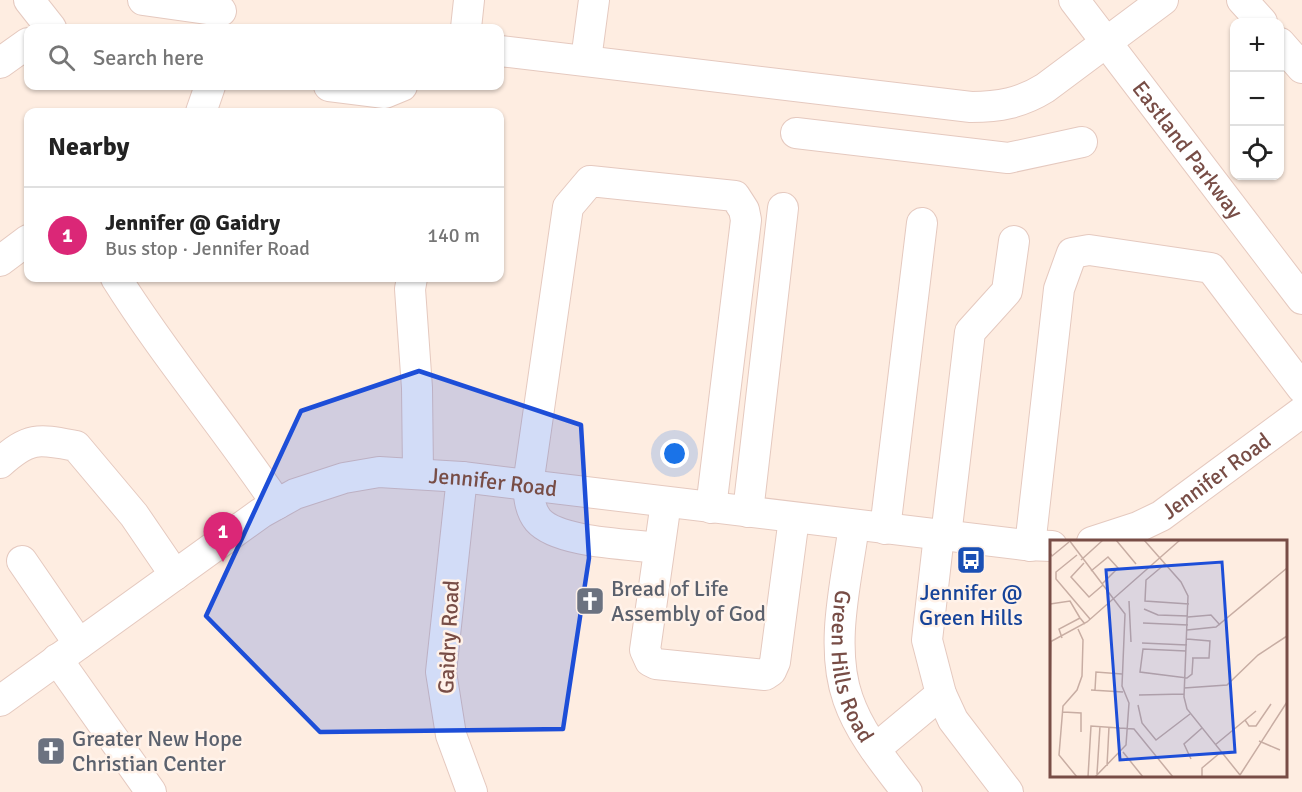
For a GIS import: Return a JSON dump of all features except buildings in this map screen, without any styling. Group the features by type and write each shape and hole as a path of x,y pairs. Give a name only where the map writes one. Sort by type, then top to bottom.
{"street":[{"path":"29,0 47,24"},
{"path":"143,0 221,13"},
{"path":"466,24 469,0"},
{"path":"586,60 594,0"},
{"name":"Eastland Parkway","path":"1074,0 1302,299"},
{"path":"504,51 970,107 1009,104 1029,98 1046,88 1163,0"},
{"path":"1242,0 1258,18"},
{"path":"0,63 24,46"},
{"path":"1284,47 1302,68"},
{"path":"203,108 210,90"},
{"path":"361,90 385,93 392,90"},
{"path":"896,145 902,99"},
{"path":"796,133 1008,158 1082,142"},
{"path":"659,548 554,532 536,518 529,500 528,485 568,207 590,181 735,196 744,210 746,220 711,508"},
{"path":"748,512 783,208"},
{"path":"885,529 922,223"},
{"path":"1008,792 953,720 941,694 927,640 970,332 1007,291 1014,241"},
{"path":"0,261 24,243"},
{"path":"1041,546 1059,289 1072,253 1089,250 1211,268 1302,388"},
{"path":"119,282 142,319 192,382 277,504"},
{"path":"411,282 417,388 418,473"},
{"name":"Jennifer Road","path":"1098,540 1138,527 1161,516 1302,412"},
{"path":"0,463 14,451 38,439 76,446 135,515 175,575"},
{"name":"Jennifer Road","path":"2,695 68,652 277,504 304,490 344,478 379,472 462,477 1041,546"},
{"name":"Gaidry Road","path":"462,477 441,672 451,735 472,792"},
{"path":"666,502 645,650 650,661 656,664 765,675 771,671 775,662 794,518"},
{"name":"Green Hills Road","path":"854,525 842,628 843,674 848,698 860,725 907,792"},
{"path":"22,561 68,652 151,792"},
{"path":"875,749 941,694"}],"highlighted area":[{"path":"419,371 581,425 589,558 563,729 320,732 206,616 301,411"}],"place":[{"name":"Jennifer @ Green Hills","path":"971,560"},
{"name":"Jennifer @ Gaidry","path":"223,562"},
{"name":"Bread of Life Assembly of God","path":"590,601"},
{"name":"Greater New Hope Christian Center","path":"51,751"}]}
